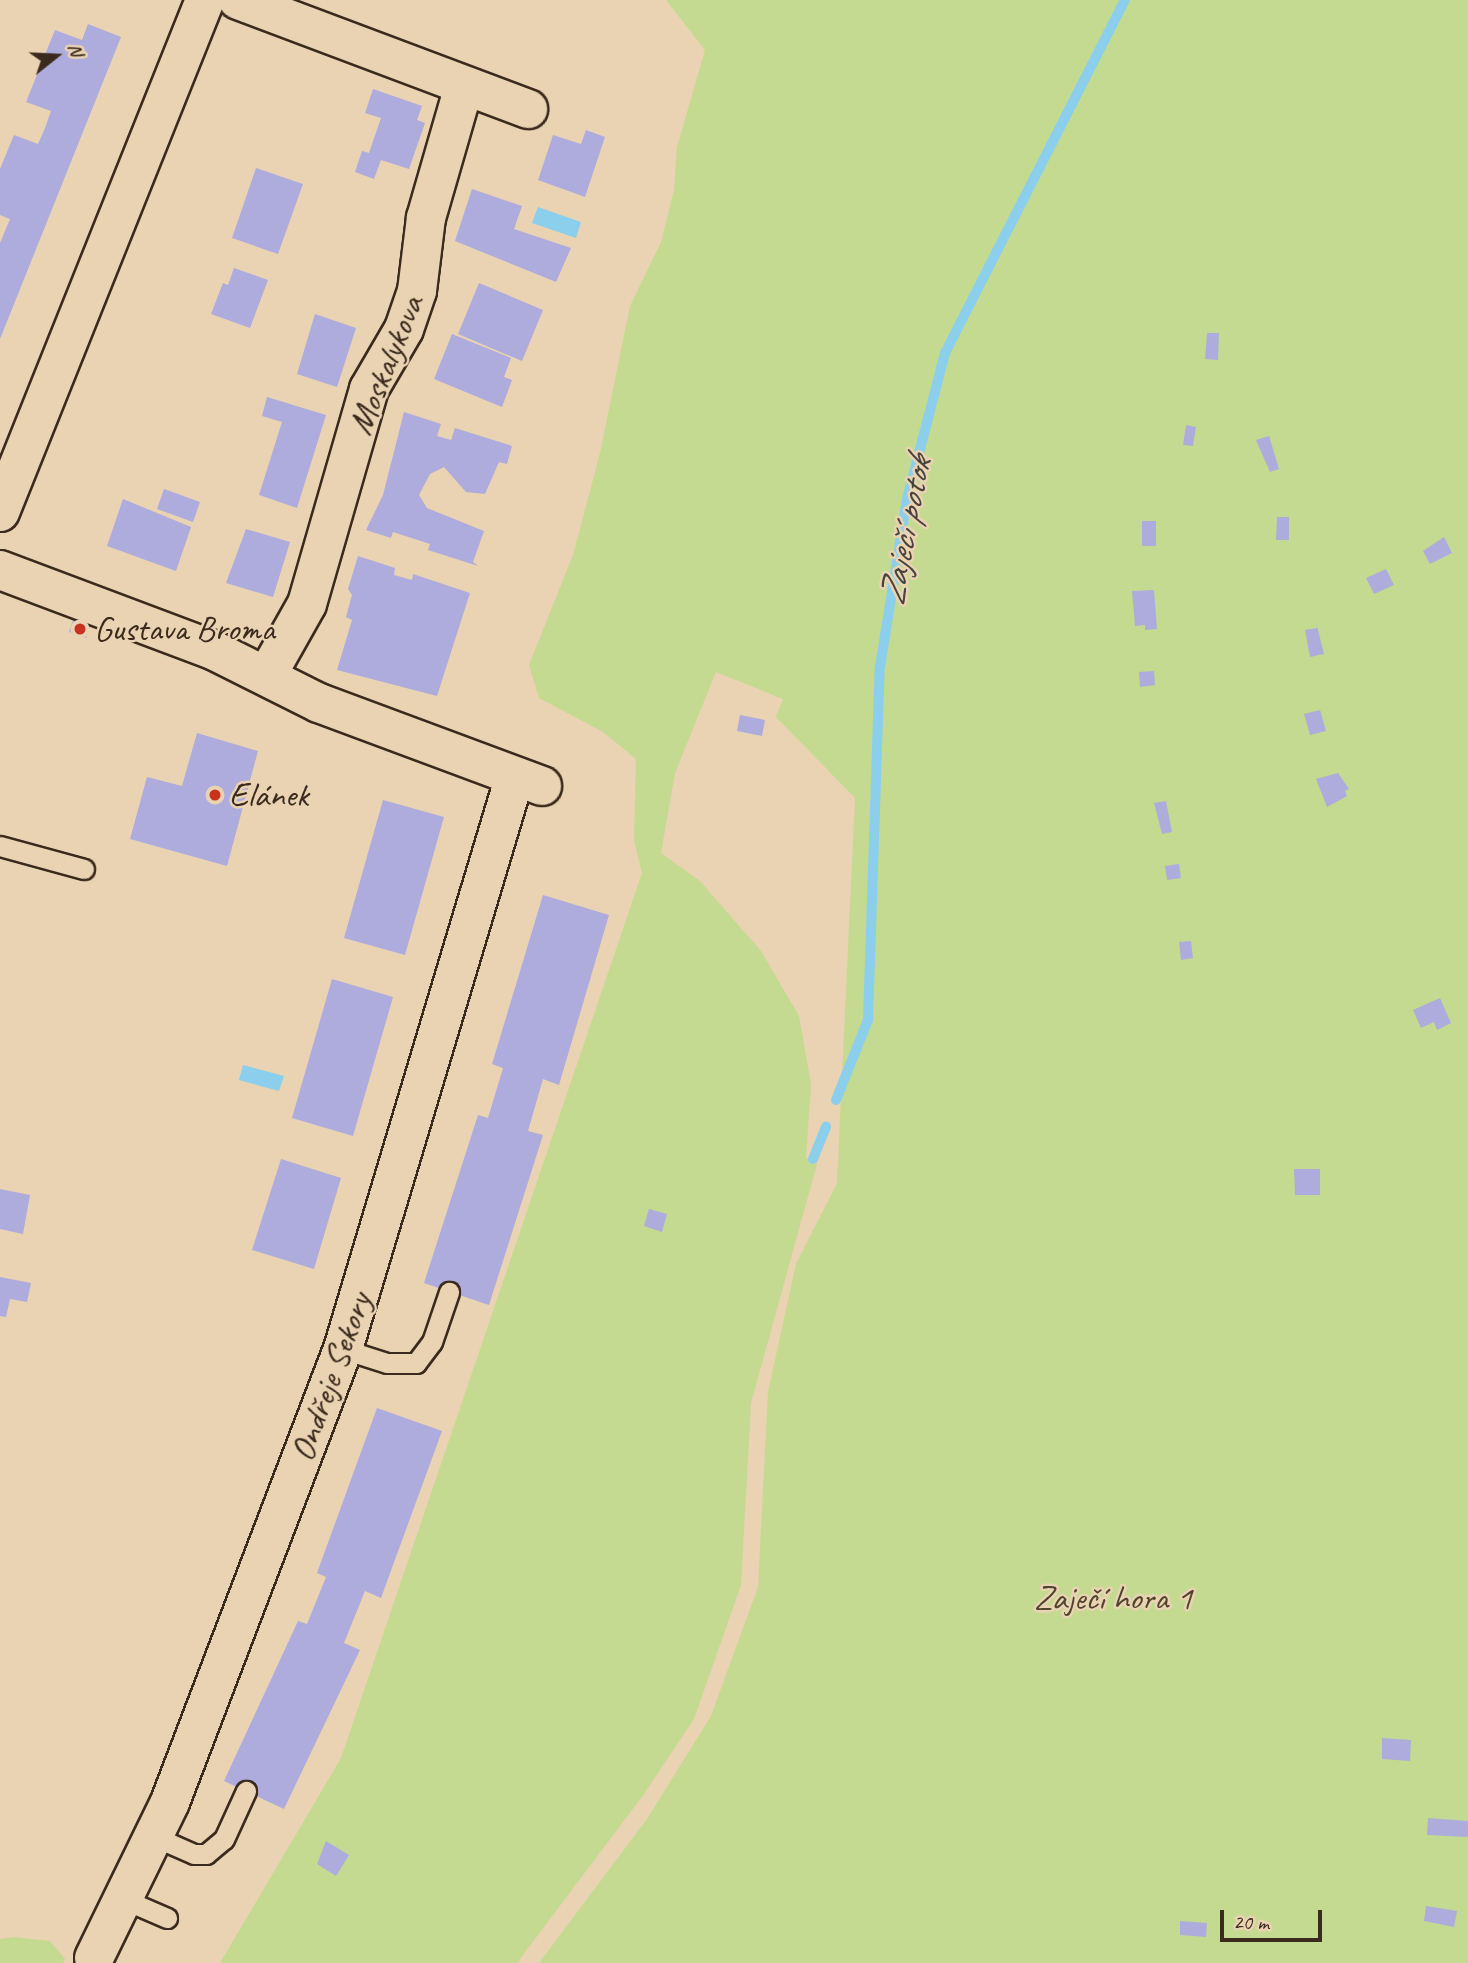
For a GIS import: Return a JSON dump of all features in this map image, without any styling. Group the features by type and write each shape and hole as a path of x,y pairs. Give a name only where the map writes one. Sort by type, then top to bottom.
{"street":[{"path":"0,512 205,0"},
{"path":"238,0 528,109"},
{"name":"Moskalykova","path":"267,675 307,604 369,389 404,329 417,292 426,218 464,86"},
{"path":"0,570 267,675"},
{"name":"Ondřeje Sekory","path":"94,1958 170,1802 343,1349 528,781 320,703 267,675"}],"lane":[{"path":"0,846 84,869"},
{"path":"343,1349 387,1363 416,1363 432,1342 449,1292"},
{"path":"153,1836 194,1854 206,1854 224,1839 246,1791"},
{"path":"123,1899 167,1918"}],"green space":[{"name":"Zaječí hora 1","path":"666,0 1468,0 1468,1963 539,1963 647,1819 711,1716 758,1587 768,1392 796,1264 837,1183 855,798 776,717 783,699 716,672 675,773 661,853 700,881 761,951 799,1016 811,1084 806,1158 817,1164 751,1403 741,1585 694,1719 644,1794 517,1963 220,1963 341,1758 642,873 634,840 636,759 603,732 539,698 529,665 573,555 600,453 630,306 661,242 674,190 677,147 705,50"},
{"path":"14,1937 50,1941 65,1959 63,1963 0,1963 0,1939"}],"water":[{"path":"538,207 581,222 576,238 532,223"},
{"path":"243,1065 284,1076 279,1091 239,1080"}],"building":[{"path":"88,24 121,37 0,339 0,243 10,219 0,215 0,169 14,135 38,144 45,128 51,111 26,102 55,30 82,40"},
{"path":"373,89 422,106 417,120 425,123 409,169 381,160 374,179 355,172 362,151 369,153 381,118 365,113"},
{"path":"586,130 605,137 585,197 538,180 553,135 581,144"},
{"path":"256,168 303,184 278,254 232,238"},
{"path":"472,189 522,206 514,229 571,248 556,282 455,241"},
{"path":"234,268 268,280 250,328 211,314 223,283 228,285"},
{"path":"479,283 543,310 522,361 458,334"},
{"path":"315,314 356,328 337,387 297,374"},
{"path":"1207,333 1219,333 1218,360 1205,359"},
{"path":"452,334 511,358 504,377 512,380 502,407 434,379"},
{"path":"267,397 326,415 297,508 259,495 282,422 262,416"},
{"path":"404,412 441,424 437,436 451,440 455,428 512,446 507,464 499,462 485,494 466,492 444,467 430,474 419,495 427,508 484,531 473,562 478,566 428,550 430,544 393,532 391,538 366,530 383,495"},
{"path":"1186,425 1196,427 1193,446 1183,445"},
{"path":"1269,436 1279,469 1270,472 1256,440"},
{"path":"164,489 200,502 193,522 157,509"},
{"path":"123,499 191,527 176,571 107,546"},
{"path":"1277,517 1289,517 1289,540 1276,540"},
{"path":"1142,521 1156,521 1156,546 1142,546"},
{"path":"246,529 290,542 273,597 226,583"},
{"path":"1444,537 1452,553 1430,564 1423,551"},
{"path":"358,556 395,568 394,575 412,580 413,574 470,593 437,696 337,670 352,620 346,617 352,595 348,589"},
{"path":"1386,569 1394,585 1374,594 1366,578"},
{"path":"1154,590 1157,629 1145,630 1145,625 1135,626 1132,591"},
{"name":"Gustava Broma","path":"73,620 90,625 86,638 69,632"},
{"path":"1316,622 1324,654 1310,657 1305,630 1317,628"},
{"path":"1154,671 1155,685 1140,687 1139,672"},
{"path":"1320,710 1326,731 1310,735 1304,714"},
{"path":"740,715 765,720 762,736 737,731"},
{"path":"197,733 258,751 227,866 130,839 147,777 182,786"},
{"path":"1338,773 1349,789 1345,791 1347,796 1327,807 1316,779"},
{"path":"383,800 444,817 405,955 344,938"},
{"path":"1166,801 1172,832 1162,834 1154,803"},
{"path":"1179,864 1181,878 1167,880 1165,866"},
{"path":"543,895 609,915 559,1085 543,1079 528,1131 543,1135 489,1305 424,1283 478,1115 488,1118 503,1068 492,1064"},
{"path":"1191,941 1193,958 1181,960 1179,942"},
{"path":"332,979 393,997 353,1136 292,1118"},
{"path":"1440,998 1451,1023 1437,1030 1434,1022 1421,1028 1413,1010"},
{"path":"281,1159 341,1178 314,1269 252,1250"},
{"path":"1294,1169 1320,1169 1320,1195 1295,1195"},
{"path":"0,1189 30,1195 23,1234 0,1229"},
{"path":"649,1209 667,1214 662,1232 644,1226"},
{"path":"0,1277 31,1283 27,1302 10,1299 6,1317 0,1316"},
{"path":"377,1408 442,1431 381,1598 365,1591 344,1643 360,1650 284,1809 224,1781 298,1621 307,1624 326,1577 317,1573"},
{"path":"1382,1738 1411,1740 1410,1761 1382,1759"},
{"path":"1428,1818 1468,1821 1468,1837 1427,1835"},
{"path":"326,1841 349,1855 336,1876 317,1864"},
{"path":"1426,1906 1457,1911 1454,1927 1424,1921"},
{"path":"1180,1921 1207,1923 1206,1937 1180,1935"}],"waterway":[{"name":"Zaječí potok","path":"836,1100 868,1020 880,667 907,499 945,353 1125,0"},
{"name":"Zaječí potok","path":"813,1159 826,1126"}],"place":[{"name":"Gustava Broma","path":"80,629"},
{"name":"Elánek","path":"215,795"}]}
